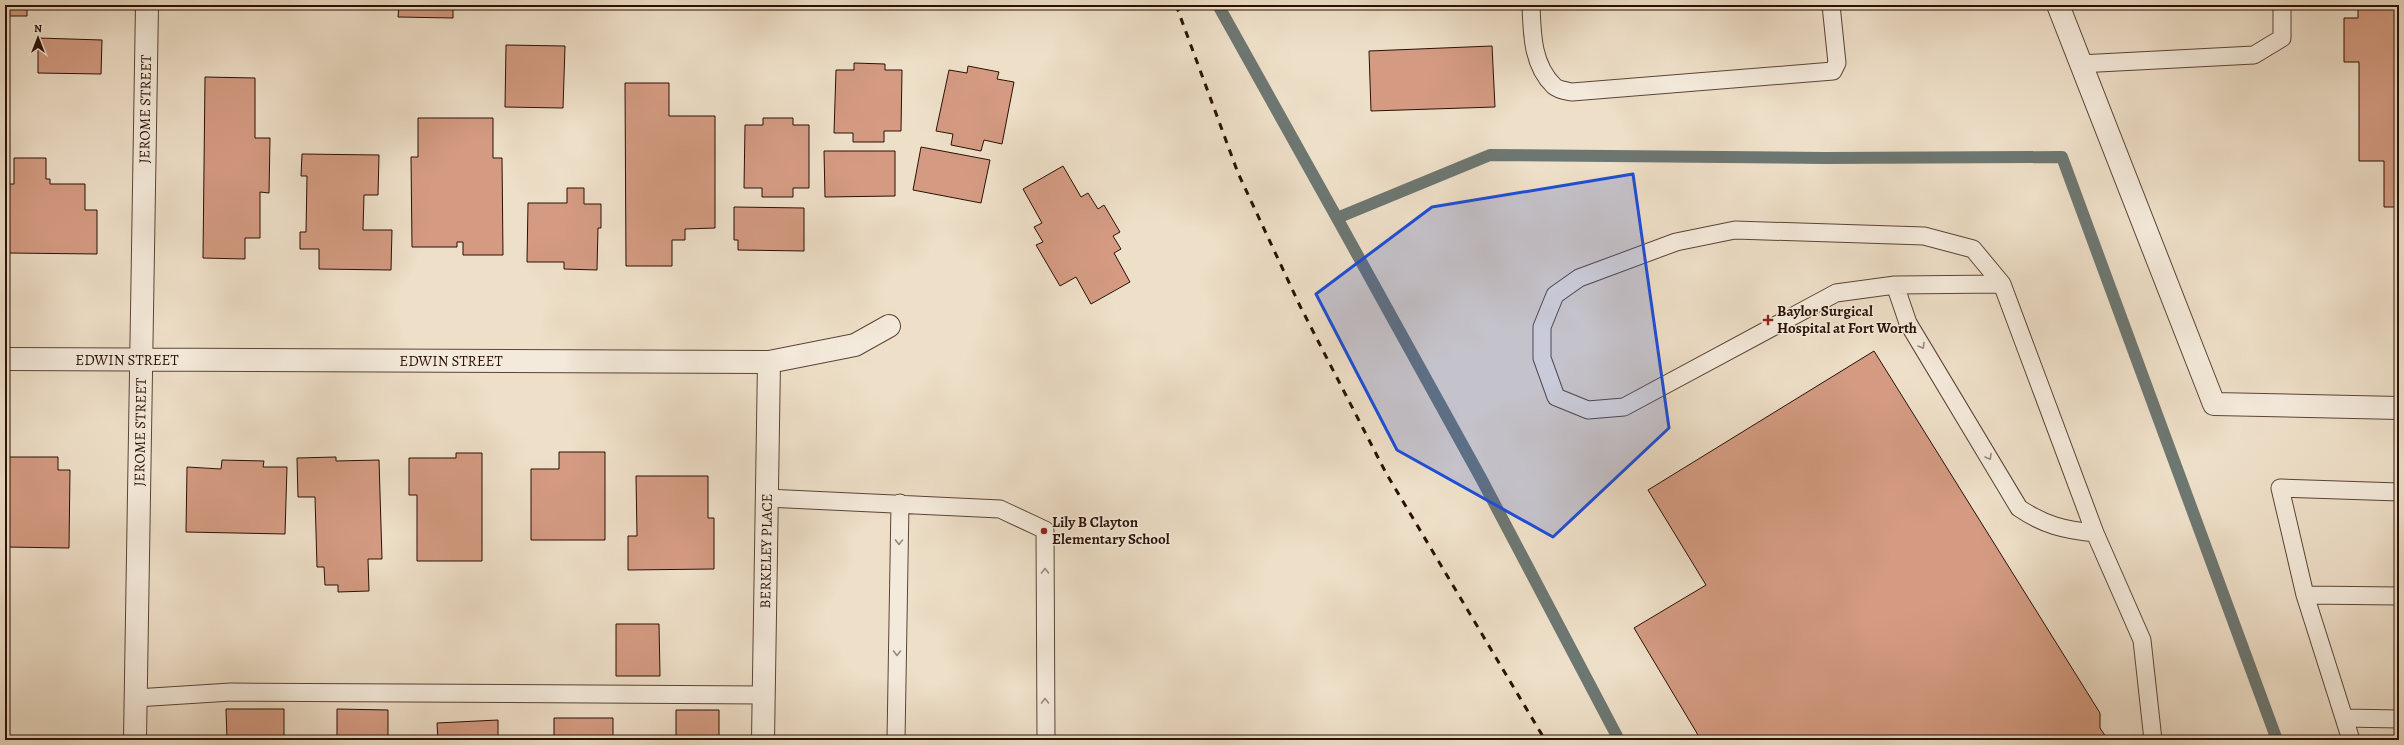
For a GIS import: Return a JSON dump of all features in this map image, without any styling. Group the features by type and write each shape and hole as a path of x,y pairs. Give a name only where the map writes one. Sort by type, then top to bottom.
{"street":[{"name":"JEROME STREET","path":"135,740 147,5"},
{"path":"2058,5 2079,64 2214,404 2399,408"},
{"name":"EDWIN STREET","path":"5,359 769,362 855,345 889,326"},
{"name":"BERKELEY PLACE","path":"763,740 769,362"}],"lane":[{"path":"1531,5 1532,40 1541,69 1555,87 1572,92 1833,71 1836,63 1831,5"},
{"path":"2079,64 2254,55 2282,38 2282,5"},
{"path":"2002,284 1895,285 1836,293 1624,407 1588,410 1556,397 1542,358 1542,326 1555,295 1579,278 1676,242 1734,230 1924,236 1973,249 2002,284 2095,533 2142,640 2153,740"},
{"path":"1895,285 1908,323 2019,508 2038,521 2070,531 2095,533"},
{"path":"2352,740 2306,595 2280,488 2399,492"},
{"path":"766,498 900,503 1000,509 1044,530 1046,740"},
{"path":"896,740 900,503"},
{"path":"2306,595 2399,596"},
{"path":"136,698 231,692 764,695"},
{"path":"2344,718 2399,719"}],"highlighted area":[{"path":"1633,174 1669,428 1553,537 1397,450 1316,294 1432,207"}],"building":[{"path":"5,5 38,5 38,7 27,7 27,16 5,16"},
{"path":"399,5 453,5 453,18 398,17"},
{"path":"2358,5 2399,5 2399,207 2384,207 2384,161 2359,161 2359,62 2344,62 2344,18 2358,18"},
{"path":"38,38 102,40 101,74 38,73"},
{"path":"506,45 565,46 563,108 505,107"},
{"path":"1492,46 1495,107 1371,111 1369,51"},
{"path":"854,63 885,64 885,70 902,70 901,131 884,131 884,142 853,142 853,133 834,133 836,70 854,70"},
{"path":"968,66 999,72 997,79 1014,82 1002,144 984,140 981,151 951,145 953,134 936,131 949,70 967,73"},
{"path":"205,77 255,78 255,138 270,138 269,193 260,192 260,238 245,238 245,259 203,258"},
{"path":"625,83 669,83 669,116 715,116 715,228 685,229 685,240 672,240 672,266 626,266"},
{"path":"418,118 493,118 493,158 502,158 503,255 463,255 463,242 457,242 457,247 412,247 411,157 418,157"},
{"path":"763,118 793,118 793,125 809,125 809,188 793,188 793,197 762,197 762,188 744,188 745,125 763,125"},
{"path":"921,147 990,160 981,203 913,190"},
{"path":"824,151 895,151 895,196 825,197"},
{"path":"302,154 379,155 378,195 364,195 363,230 392,230 391,270 319,269 319,249 300,249 300,232 306,232 307,176 301,176"},
{"path":"14,158 46,158 46,179 50,179 50,184 85,184 85,210 97,210 97,254 8,253 8,229 5,229 5,184 14,184"},
{"path":"1063,166 1081,197 1088,193 1098,209 1104,205 1120,232 1113,236 1121,249 1114,253 1130,282 1091,304 1076,277 1060,286 1036,245 1043,242 1034,227 1042,223 1023,189"},
{"path":"567,188 584,188 584,204 601,204 601,228 598,228 597,270 564,269 564,262 527,262 528,203 567,203"},
{"path":"734,207 804,208 804,251 738,250 738,240 734,240"},
{"path":"1874,351 2100,713 2100,728 2108,740 2042,740 2038,735 2032,740 1701,740 1634,628 1706,585 1648,490"},
{"path":"559,452 605,452 605,540 531,540 531,469 559,469"},
{"path":"456,453 482,453 482,561 417,561 417,495 409,495 409,458 456,458"},
{"path":"5,457 58,457 58,470 70,470 69,548 5,547"},
{"path":"336,457 336,461 379,460 382,559 368,559 369,591 338,592 338,585 325,585 324,567 317,567 315,497 298,497 297,458"},
{"path":"222,460 264,461 263,467 287,467 285,534 186,532 187,467 221,469"},
{"path":"636,476 708,476 708,518 714,518 714,569 628,570 628,536 637,536"},
{"path":"616,624 659,624 660,676 616,676"},
{"path":"226,709 284,709 284,740 227,740"},
{"path":"337,709 388,710 388,740 337,740"},
{"path":"676,710 719,710 719,740 676,740"},
{"path":"554,718 613,718 613,740 554,740"},
{"path":"498,720 498,740 438,740 437,723"}],"waterway":[{"path":"1218,5 1337,218 1490,155 1824,158 2062,157 2277,740"},
{"path":"1337,218 1482,480 1619,740"}],"railway":[{"path":"1176,5 1238,173 1300,306 1386,473 1545,740"}],"place":[{"name":"Baylor Surgical Hospital at Fort Worth","path":"1768,320"},
{"name":"Lily B Clayton Elementary School","path":"1044,531"}]}
